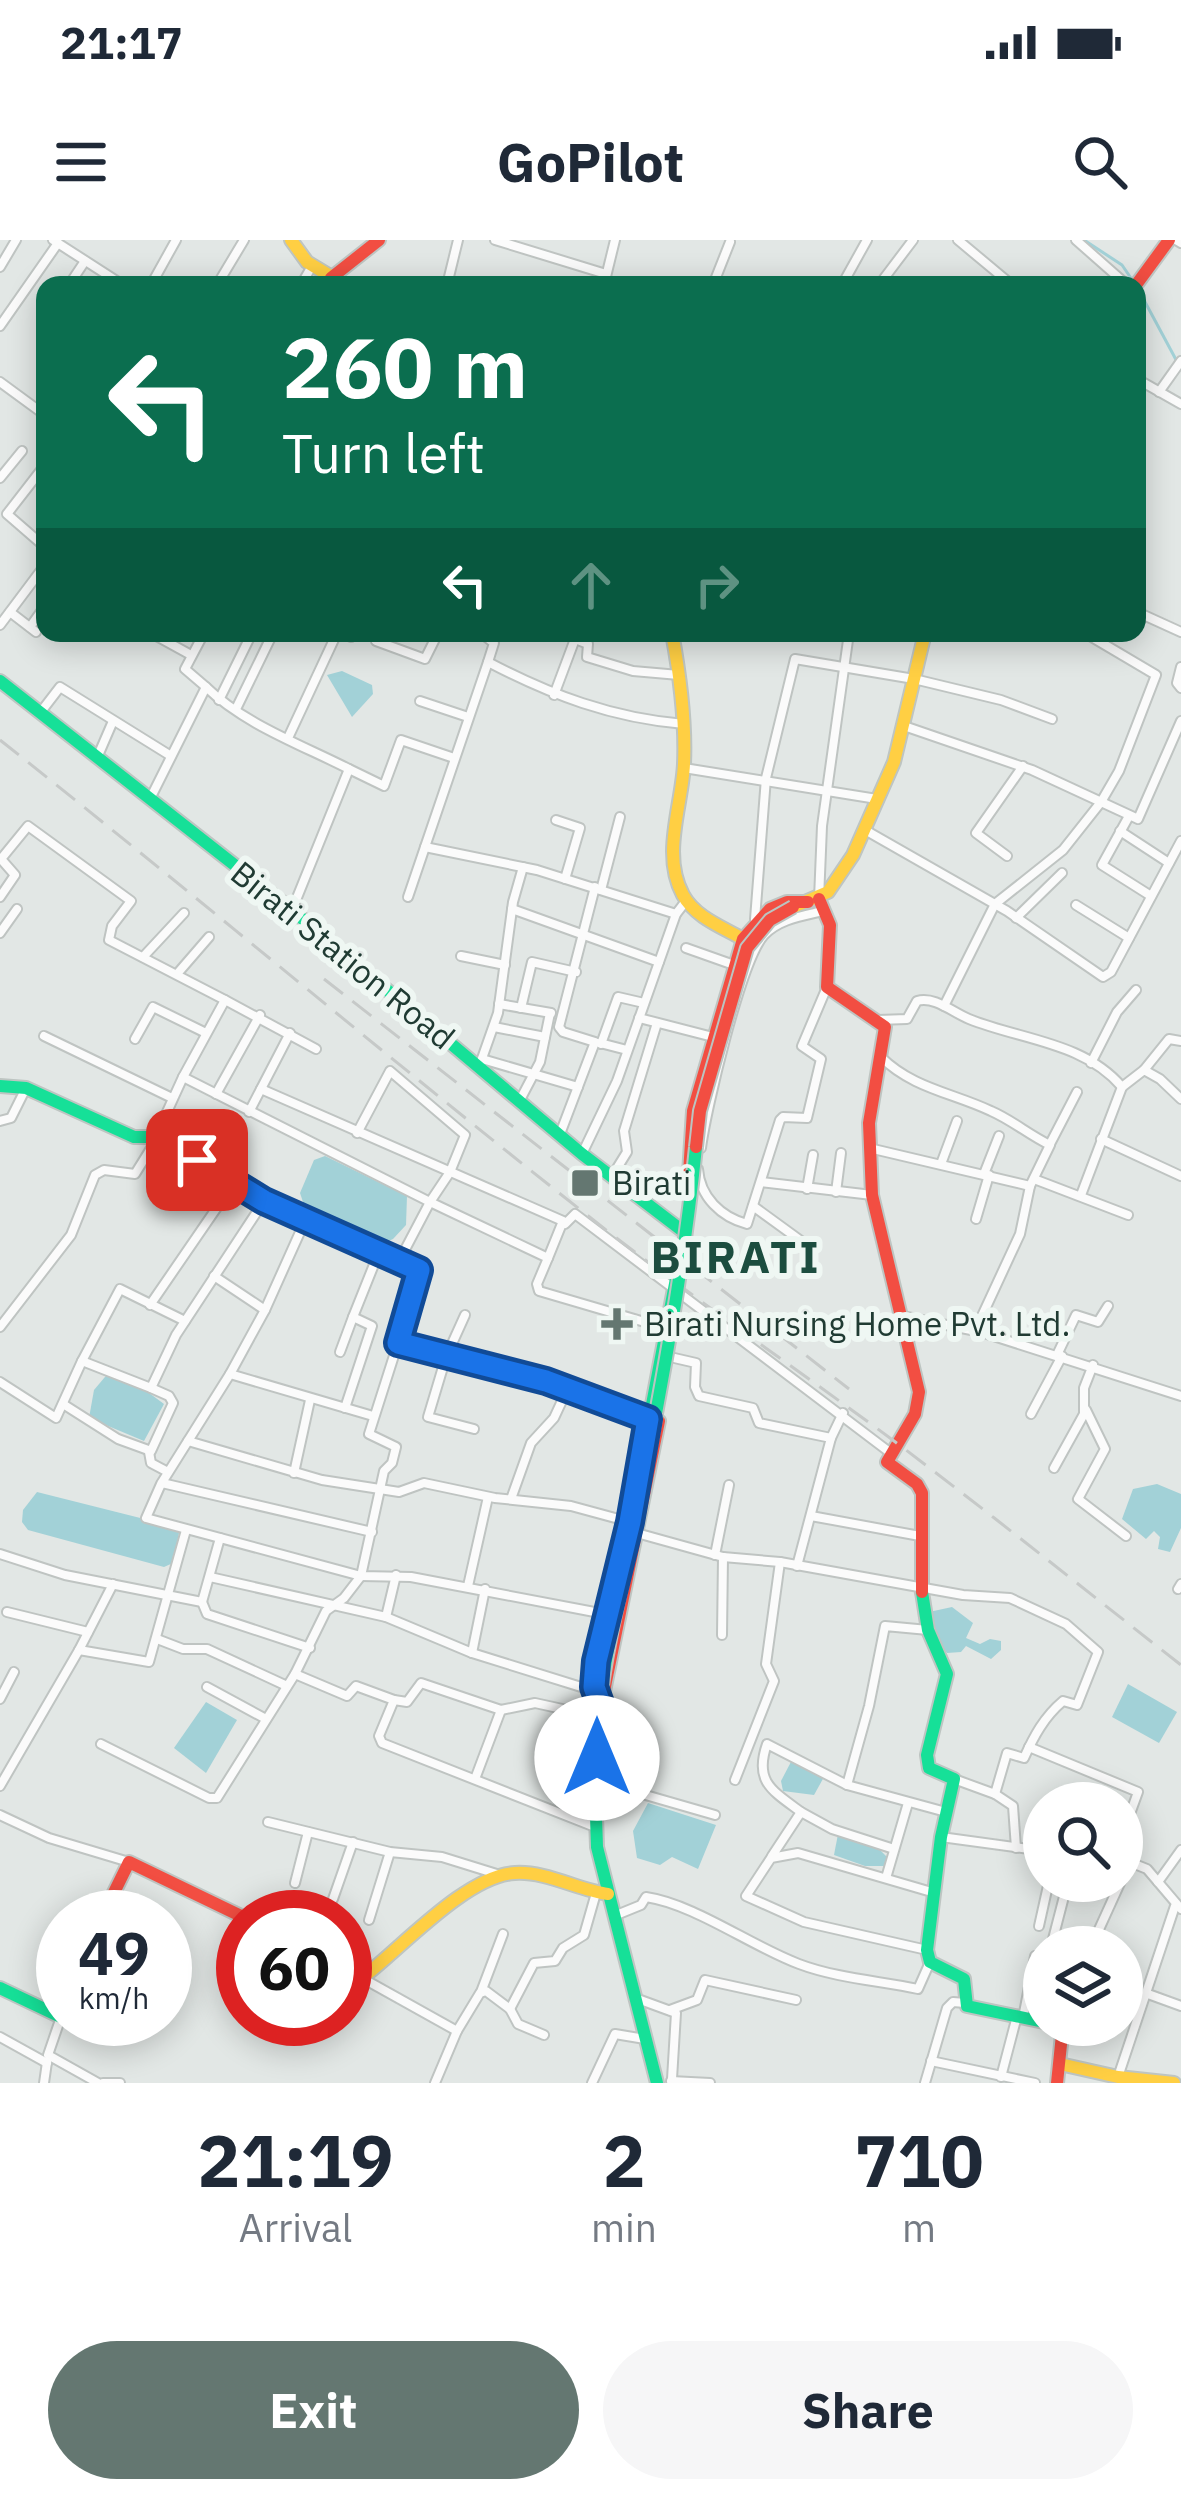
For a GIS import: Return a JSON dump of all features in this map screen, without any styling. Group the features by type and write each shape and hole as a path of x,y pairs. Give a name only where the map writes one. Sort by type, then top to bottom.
{"street":[{"path":"0,267 16,240"},
{"path":"157,276 176,240"},
{"path":"222,276 244,240"},
{"path":"292,240 297,253 323,276"},
{"path":"335,276 379,240"},
{"path":"449,276 458,240"},
{"path":"495,240 594,276"},
{"path":"606,276 615,240"},
{"path":"847,276 867,240"},
{"path":"886,276 913,240"},
{"path":"958,240 1001,276"},
{"path":"1076,240 1125,276"},
{"path":"1141,276 1175,241"},
{"path":"0,326 55,242 109,276"},
{"path":"717,276 730,242"},
{"path":"75,276 85,261"},
{"path":"306,276 312,266"},
{"path":"1160,392 1179,365"},
{"path":"0,382 36,408"},
{"path":"1146,384 1181,404"},
{"path":"0,478 22,451"},
{"path":"36,475 3,511 36,539"},
{"path":"0,625 36,577"},
{"path":"10,612 33,629 36,623"},
{"path":"1146,616 1181,632"},
{"path":"167,642 190,655"},
{"path":"198,642 185,669 219,700 384,786 401,740 454,758"},
{"path":"219,700 248,642"},
{"path":"236,709 269,642"},
{"path":"288,738 335,642"},
{"path":"379,642 424,658 433,642"},
{"path":"408,897 493,642"},
{"path":"554,695 573,642"},
{"path":"582,642 588,644 587,657 633,670 679,675"},
{"path":"674,642 684,724 674,855 677,882 686,901 743,939"},
{"path":"847,642 817,882 816,904 830,925 827,987 802,1046 821,1059 807,1118 782,1118 747,1223 742,1225 711,1203 701,1190 698,1169 709,1101 757,944 776,925 816,904 835,884 894,762 924,642"},
{"path":"944,1006 995,904 1063,850 1119,771 1156,673 1101,642"},
{"path":"754,921 766,778 792,664 800,658 914,679 1052,718"},
{"path":"488,662 554,695 647,721 684,724"},
{"path":"1181,671 1177,683 1181,688"},
{"name":"Birati Station Road","path":"0,681 292,910 481,1063 611,1178 684,1232"},
{"path":"40,713 60,687 171,756"},
{"path":"151,797 206,687"},
{"path":"420,701 468,717"},
{"path":"97,759 113,721"},
{"path":"904,726 1023,766 1138,819 1181,721"},
{"path":"1007,856 976,833 1023,766"},
{"path":"684,768 877,799"},
{"path":"292,910 349,769"},
{"path":"1129,816 1102,865 1151,896"},
{"path":"620,817 561,1031 627,1050"},
{"path":"556,820 580,829 566,879"},
{"path":"0,897 15,875 2,857 28,826 130,899 130,907 107,938 316,1049"},
{"path":"863,829 995,904 1103,977 1111,972 1181,841"},
{"path":"1120,831 1169,863"},
{"path":"424,848 566,879 676,914"},
{"path":"523,868 512,909 500,1004 481,1063 536,1072 578,1087"},
{"path":"1016,918 1062,873"},
{"path":"657,2083 614,1916 602,1894 595,1827 596,1661 632,1529 684,1232 691,1120 713,1037 743,939 754,921 781,902 792,899 816,904"},
{"path":"582,1154 627,1050 676,914 686,901"},
{"path":"599,1702 686,1251 700,1111 748,948 770,920 793,907 816,904"},
{"path":"1076,905 1129,938"},
{"path":"0,934 17,909"},
{"path":"512,909 659,962"},
{"path":"143,957 184,913"},
{"path":"177,974 208,937"},
{"path":"686,948 734,965"},
{"path":"461,956 505,965"},
{"path":"521,1008 532,962 576,972"},
{"path":"827,987 885,1027 869,1148 872,1196 919,1392 915,1414 887,1462 922,1492 921,1587 928,1630 947,1674 927,1755 929,1768 1013,1806 1016,1848"},
{"path":"1091,1063 1117,1012 1136,990"},
{"path":"560,1134 618,997 644,1003"},
{"path":"878,1020 907,1018 921,999 970,1019 1054,1042 1104,1068 1122,1088"},
{"path":"0,1327 71,1235 95,1175 104,1170 135,1174 226,1000"},
{"path":"500,1004 563,1016"},
{"path":"135,1039 153,1007 206,1033"},
{"path":"520,1100 536,1072 550,1013"},
{"path":"216,1094 260,1016"},
{"path":"638,1018 713,1037"},
{"path":"611,1178 627,1148 624,1131 656,1023"},
{"path":"494,1027 545,1037"},
{"path":"249,1112 290,1033"},
{"path":"44,1036 172,1098"},
{"path":"1081,1195 1122,1088 1169,1039 1181,1041"},
{"path":"880,1056 895,1071 944,1096 986,1108 1050,1145"},
{"path":"1144,1070 1181,1099"},
{"path":"357,1132 390,1071 465,1134 450,1172 399,1261"},
{"path":"183,1077 548,1258"},
{"path":"0,1086 26,1088 134,1137 157,1136 264,1201 421,1273 373,1415 370,1437 396,1448 384,1471 362,1576 323,1616 296,1674 216,1799 101,1744"},
{"path":"0,1121 11,1118 26,1088"},
{"path":"261,1089 565,1224"},
{"path":"975,1331 1021,1234 1032,1183 1076,1092"},
{"path":"941,1164 957,1121"},
{"path":"976,1219 998,1136"},
{"path":"1101,1139 1181,1176"},
{"path":"869,1148 1081,1195 1127,1215"},
{"path":"836,1192 841,1153"},
{"path":"807,1189 814,1155"},
{"path":"761,1182 872,1196"},
{"path":"150,1305 233,1184"},
{"path":"151,1388 185,1321 264,1201"},
{"path":"753,1206 808,1246"},
{"path":"599,1702 672,1330 538,1291 548,1258 575,1214 892,1454"},
{"path":"305,1220 265,1310 168,1472 146,1518 362,1576 396,1575 468,1586 607,1614"},
{"path":"340,1352 379,1252"},
{"path":"214,1276 265,1310"},
{"path":"0,1382 54,1418 120,1289 185,1321"},
{"path":"1031,1414 1076,1315 1100,1322 1108,1306"},
{"path":"465,1315 428,1417 474,1429"},
{"path":"902,1316 975,1331 1181,1396"},
{"path":"345,1408 372,1329 371,1323 352,1317"},
{"path":"398,1343 567,1390 648,1419"},
{"path":"671,1351 696,1363 699,1396 753,1408 759,1423 831,1438"},
{"path":"82,1361 169,1396 173,1403 149,1452 152,1463 168,1472"},
{"path":"1093,1365 1084,1388 1086,1410 1106,1449 1078,1499 1126,1536"},
{"path":"230,1374 373,1415"},
{"path":"511,1499 531,1443 554,1418 567,1390"},
{"path":"294,1473 310,1400"},
{"path":"63,1404 149,1452"},
{"path":"1054,1468 1086,1410"},
{"path":"797,1565 831,1438 843,1413"},
{"path":"188,1441 294,1473 382,1490 402,1492 424,1483 488,1497 571,1506 719,1556 780,1562 963,1595 1010,1598 1066,1624 1098,1652 1077,1706 1063,1701 1053,1709 1024,1758 1007,1753 995,1794"},
{"path":"162,1483 372,1532"},
{"path":"722,1635 719,1556 729,1485"},
{"path":"468,1586 488,1497"},
{"path":"811,1516 920,1536"},
{"path":"79,1650 147,1662 186,1530"},
{"path":"220,1538 202,1602 207,1614 310,1648"},
{"path":"0,1554 64,1575 202,1602"},
{"path":"735,1780 774,1682 766,1664 780,1562"},
{"path":"386,1617 396,1575"},
{"path":"210,1576 386,1617 599,1702"},
{"path":"0,1786 113,1584"},
{"path":"472,1653 485,1589"},
{"path":"7,1612 88,1632"},
{"path":"847,1785 884,1627 928,1630"},
{"path":"157,1639 183,1648 207,1649 287,1686"},
{"path":"0,1699 14,1672"},
{"path":"296,1674 346,1696 356,1686 407,1702 421,1683 501,1710 528,1703 599,1702"},
{"path":"207,1687 266,1719"},
{"path":"394,1700 380,1741 595,1827"},
{"path":"475,1779 501,1710"},
{"path":"754,1737 847,1785 946,1812"},
{"path":"767,1744 759,1772 801,1812 832,1829 894,1849"},
{"path":"1029,1747 1114,1782"},
{"path":"597,1762 628,1774 642,1795 716,1815"},
{"path":"614,1916 641,1905 646,1897 673,1901 741,1939 805,1966 918,1989 928,1956 941,1837 954,1780"},
{"path":"886,1878 908,1804"},
{"path":"801,1812 746,1896 804,1922 928,1956 964,1979 964,2003"},
{"path":"0,1815 49,1838 129,1862 216,1904"},
{"path":"268,1822 390,1852 442,1857 500,1875 526,1875 602,1894"},
{"path":"295,1883 308,1832"},
{"path":"941,1837 1023,1849"},
{"path":"336,1890 352,1842"},
{"path":"1158,1882 1181,1850"},
{"path":"372,1908 390,1852"},
{"path":"771,1858 798,1853 935,1893"},
{"path":"115,1890 129,1862"},
{"path":"1118,2077 1178,1908 1143,1867"},
{"path":"372,1969 444,1910 500,1875"},
{"path":"510,2009 534,1964 555,1961 563,1948 584,1936 602,1894"},
{"path":"435,2083 503,1934"},
{"path":"670,2010 697,2000 705,1979 796,2000"},
{"path":"372,1983 457,2031"},
{"path":"0,1988 36,2003"},
{"path":"480,1993 489,1993 510,2009 515,2022 544,2036"},
{"path":"1148,1994 1181,2006"},
{"path":"635,1998 676,2013 671,2081 710,2083"},
{"path":"925,2083 947,2008 953,2002 1023,2018"},
{"path":"1001,2078 1023,2005"},
{"path":"592,2083 615,2034 646,2039"},
{"path":"0,2037 101,2083 120,2083"},
{"path":"44,2083 52,2046"},
{"path":"1057,2083 1062,2046"},
{"path":"931,2061 1035,2083"},
{"path":"1060,2064 1174,2083"}],"water":[{"path":"342,671 372,685 373,694 352,717 327,675"},
{"path":"325,1156 407,1196 406,1225 393,1239 382,1244 307,1214 300,1193 314,1160"},
{"path":"110,1371 122,1373 164,1404 144,1441 89,1418 94,1390"},
{"path":"1157,1484 1181,1494 1181,1528 1170,1552 1158,1549 1160,1537 1154,1531 1146,1539 1122,1519 1133,1489"},
{"path":"37,1492 180,1528 173,1563 164,1567 28,1530 22,1522 23,1510"},
{"path":"952,1607 973,1623 966,1638 980,1644 1001,1641 1001,1650 991,1659 966,1646 961,1652 947,1653 936,1638 929,1612"},
{"path":"1128,1684 1177,1712 1159,1743 1112,1717"},
{"path":"206,1702 237,1720 206,1773 174,1748"},
{"path":"793,1758 824,1777 814,1795 783,1791 781,1781"},
{"path":"648,1803 716,1825 698,1869 672,1857 660,1865 637,1858 633,1831"},
{"path":"838,1834 877,1847 887,1857 885,1866 865,1866 834,1855"}],"waterway":[{"path":"1084,240 1122,265 1130,276"},
{"path":"1146,304 1181,369"}],"railway":[{"path":"0,740 601,1226 894,1441 1181,1665"},
{"path":"324,979 849,1389"}],"traffic: fast":[{"path":"0,681 292,910 582,1154 684,1232"},
{"path":"0,1086 26,1088 134,1137 162,1137 264,1201 419,1270 398,1343 546,1381 648,1419"},
{"path":"601,1693 664,1370 696,1147"},
{"path":"638,1478 677,1273"},
{"path":"922,1592 928,1630 947,1674 927,1755 929,1768 954,1779 941,1837 927,1950 930,1962 964,1979 967,2006 1023,2018"},
{"path":"601,1693 597,1847 657,2083"},
{"path":"0,1988 36,2005"}],"traffic: slow":[{"path":"291,240 307,262 330,276"},
{"path":"673,642 684,731 673,847 677,880 694,909 743,939"},
{"path":"793,907 828,892 853,855 894,762 923,642"},
{"path":"372,1970 457,1898 497,1877 538,1875 608,1894"},
{"path":"1060,2064 1174,2083"}],"traffic: jam":[{"path":"334,276 379,240"},
{"path":"1143,276 1169,240"},
{"path":"819,899 830,925 827,987 885,1027 869,1123 872,1195 919,1392 915,1414 887,1462 922,1493 922,1592"},
{"path":"688,1189 693,1111 743,939 770,909 787,902 808,902"},
{"path":"696,1147 700,1111 747,948 770,920 793,907"},
{"path":"601,1706 659,1421"},
{"path":"601,1706 597,1645 625,1543"},
{"path":"115,1890 129,1862 187,1890"},
{"path":"192,1892 216,1904"},
{"path":"1057,2083 1061,2046"}],"place":[{"name":"Birati","path":"585,1183"},
{"name":"Birati Nursing Home Pvt. Ltd.","path":"617,1324"}],"district":[{"name":"BIRATI","path":"736,1257"}],"route":[{"path":"197,1160 264,1201 419,1270 398,1343 546,1381 648,1419 630,1522 596,1661 594,1687 601,1706 597,1758"}]}
